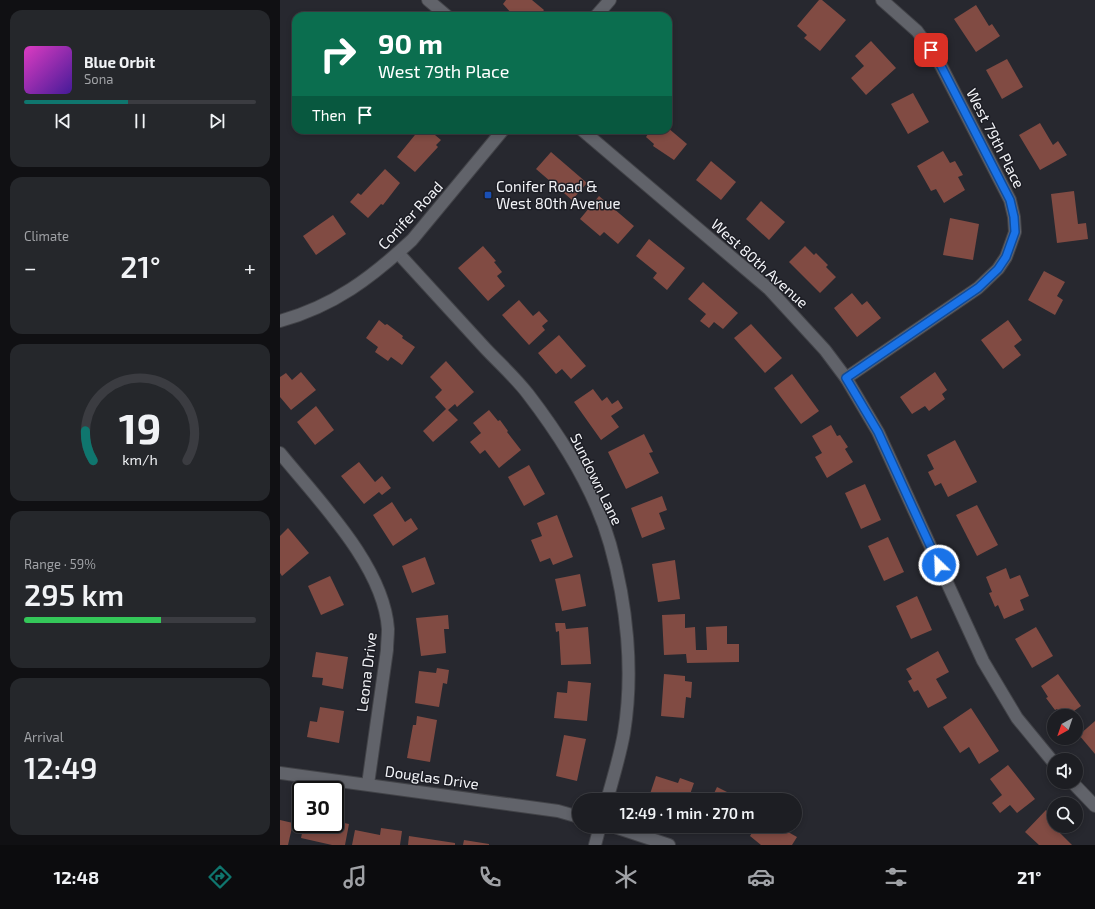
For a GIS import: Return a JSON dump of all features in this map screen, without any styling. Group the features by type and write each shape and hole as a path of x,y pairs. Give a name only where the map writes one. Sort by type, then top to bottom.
{"street":[{"path":"428,0 442,12"},
{"path":"600,12 610,0"},
{"name":"West 79th Place","path":"846,378 986,282 1006,257 1015,232 1014,217 1010,200 938,60 917,30 882,0"},
{"name":"Conifer Road","path":"280,321 307,313 338,299 368,278 398,253 412,240 500,134"},
{"name":"West 80th Avenue","path":"587,134 769,289 807,328 846,378 878,432 983,661 1017,718 1047,754"},
{"name":"Sundown Lane","path":"398,253 527,392 560,437 589,490 604,527 610,543 619,583 626,624 628,666 624,732 609,793"},
{"name":"Leona Drive","path":"280,453 351,542 375,582 383,605 388,628 387,650 368,784"},
{"name":"Douglas Drive","path":"280,772 558,811 572,815"},
{"path":"1079,789 1095,806"},
{"path":"595,845 598,833"},
{"path":"633,833 669,845"}],"building":[{"path":"506,0 532,0 544,10 542,12 510,12 503,4"},
{"path":"819,0 822,0 846,20 820,51 804,38 807,35 797,26"},
{"path":"976,5 989,26 992,24 1000,36 976,52 954,19"},
{"path":"871,41 896,68 866,95 851,78 864,66 855,56"},
{"path":"1007,59 1023,87 1002,99 986,70"},
{"path":"913,93 929,122 908,134 891,104"},
{"path":"1040,123 1053,145 1058,141 1067,155 1040,170 1019,135"},
{"path":"672,131 687,144 674,160 653,146 654,144 646,137 648,134 672,134"},
{"path":"416,134 434,134 441,140 436,145 438,147 415,172 397,157"},
{"path":"943,151 950,163 955,161 963,175 958,177 965,190 944,203 936,189 931,191 917,166"},
{"path":"551,152 587,183 572,200 536,169"},
{"path":"711,161 736,182 721,200 696,180"},
{"path":"385,169 400,183 383,205 381,204 368,218 350,202 358,193 361,195"},
{"path":"1074,191 1078,224 1086,223 1088,239 1057,243 1051,194"},
{"path":"599,196 634,226 618,244 604,232 600,236 580,219"},
{"path":"761,201 785,222 769,240 746,219"},
{"path":"333,215 346,234 316,255 303,236"},
{"path":"950,218 979,224 973,260 943,255"},
{"path":"649,239 685,268 667,290 653,278 657,273 636,256"},
{"path":"483,246 496,261 494,262 502,272 497,276 505,286 488,301 458,268"},
{"path":"805,246 814,255 816,253 828,265 826,267 836,277 820,293 789,262"},
{"path":"1044,271 1065,282 1057,296 1063,300 1055,315 1028,300"},
{"path":"703,282 738,313 723,329 714,322 709,328 700,321 706,314 688,299"},
{"path":"852,293 862,305 867,301 881,318 857,337 834,308"},
{"path":"519,300 533,316 539,311 548,321 542,326 545,330 529,345 502,315"},
{"path":"379,320 403,336 402,338 415,347 402,365 391,357 388,361 375,352 378,347 366,338"},
{"path":"1008,320 1022,340 1014,346 1021,355 1003,369 981,340"},
{"path":"751,324 782,358 765,373 734,338"},
{"path":"559,335 586,366 571,379 562,369 556,374 538,353"},
{"path":"446,361 474,392 457,407 455,404 448,410 458,420 433,442 423,431 446,409 435,397 442,390 430,377"},
{"path":"301,372 316,390 291,410 280,397 280,377 286,373 292,380"},
{"path":"935,372 947,390 942,394 945,399 929,411 925,406 912,414 900,397"},
{"path":"792,374 819,411 801,424 774,388"},
{"path":"593,389 602,401 607,397 612,404 618,400 623,408 611,416 619,427 601,440 574,402"},
{"path":"316,406 334,430 315,445 297,422"},
{"path":"489,410 498,421 500,420 521,450 499,468 485,450 480,454 470,442 481,433 473,423"},
{"path":"831,425 837,436 840,435 848,447 845,449 853,462 827,478 815,457 822,453 812,436"},
{"path":"644,434 653,452 649,453 659,473 626,489 608,452"},
{"path":"955,440 977,482 948,497 941,483 935,486 928,472 934,469 927,455"},
{"path":"359,462 375,482 382,476 391,488 382,495 379,492 364,504 341,476"},
{"path":"529,465 545,494 524,506 508,477"},
{"path":"865,484 881,520 861,529 845,493"},
{"path":"662,496 667,510 659,513 665,529 642,538 631,508"},
{"path":"392,502 405,522 411,518 418,529 393,546 373,515"},
{"path":"977,505 998,545 977,556 956,515"},
{"path":"557,515 573,557 553,565 550,558 540,562 531,540 542,536 537,523"},
{"path":"288,528 309,553 282,576 280,573 280,536"},
{"path":"888,537 904,572 884,581 868,546"},
{"path":"425,557 435,584 412,593 402,566"},
{"path":"675,560 680,599 658,602 652,564"},
{"path":"1006,568 1010,579 1020,575 1029,596 1020,600 1024,610 1004,619 998,605 995,607 989,593 992,592 986,577"},
{"path":"580,574 586,606 562,611 555,579"},
{"path":"330,576 344,605 321,615 308,586"},
{"path":"917,596 932,630 911,639 896,606"},
{"path":"685,614 685,628 695,627 696,650 707,650 706,627 727,626 727,644 739,644 739,662 687,663 686,654 664,655 662,615"},
{"path":"448,615 449,629 444,629 446,653 421,656 416,618"},
{"path":"555,623 565,623 566,629 588,627 591,664 561,665 559,631 556,632"},
{"path":"1036,627 1053,656 1032,668 1015,639"},
{"path":"938,651 949,672 936,679 947,698 928,708 918,690 914,692 908,681 912,679 906,669"},
{"path":"316,652 348,657 343,689 322,685 323,678 312,677"},
{"path":"437,668 449,670 447,684 443,683 439,707 415,703 419,671 436,673"},
{"path":"664,674 685,676 685,681 692,682 691,698 686,697 684,718 661,716"},
{"path":"1058,674 1081,706 1077,709 1054,709 1046,698 1048,697 1041,686"},
{"path":"568,681 591,683 587,721 554,718 557,692 567,693"},
{"path":"320,707 344,711 339,743 307,737 310,721 317,722"},
{"path":"971,708 999,751 979,764 969,747 960,753 943,727"},
{"path":"417,716 437,720 430,762 407,758 413,725 416,725"},
{"path":"1095,721 1095,754 1083,740 1083,732"},
{"path":"564,735 586,739 577,781 556,776"},
{"path":"1008,765 1035,799 1017,813 1010,805 1000,813 992,803 1002,795 990,779"},
{"path":"656,776 678,783 680,778 694,783 690,793 650,793"},
{"path":"717,787 729,793 714,793"},
{"path":"1046,810 1047,833 1060,833 1072,845 1039,845 1025,832"},
{"path":"280,820 292,823 288,845 280,845"},
{"path":"344,823 349,824 345,845 332,845 301,838 302,833 344,833"},
{"path":"381,828 402,831 400,845 352,845 355,830 380,835"},
{"path":"752,833 790,833 797,837 792,845 761,845 750,836"},
{"path":"409,836 455,843 455,845 408,845"},
{"path":"464,840 489,844 489,845 463,845"}],"place":[{"name":"Conifer Road & West 80th Avenue","path":"488,195"}],"route":[{"path":"931,50 938,60 1010,200 1014,217 1015,232 1006,257 998,269 986,282 846,378 878,432 939,565"}]}
